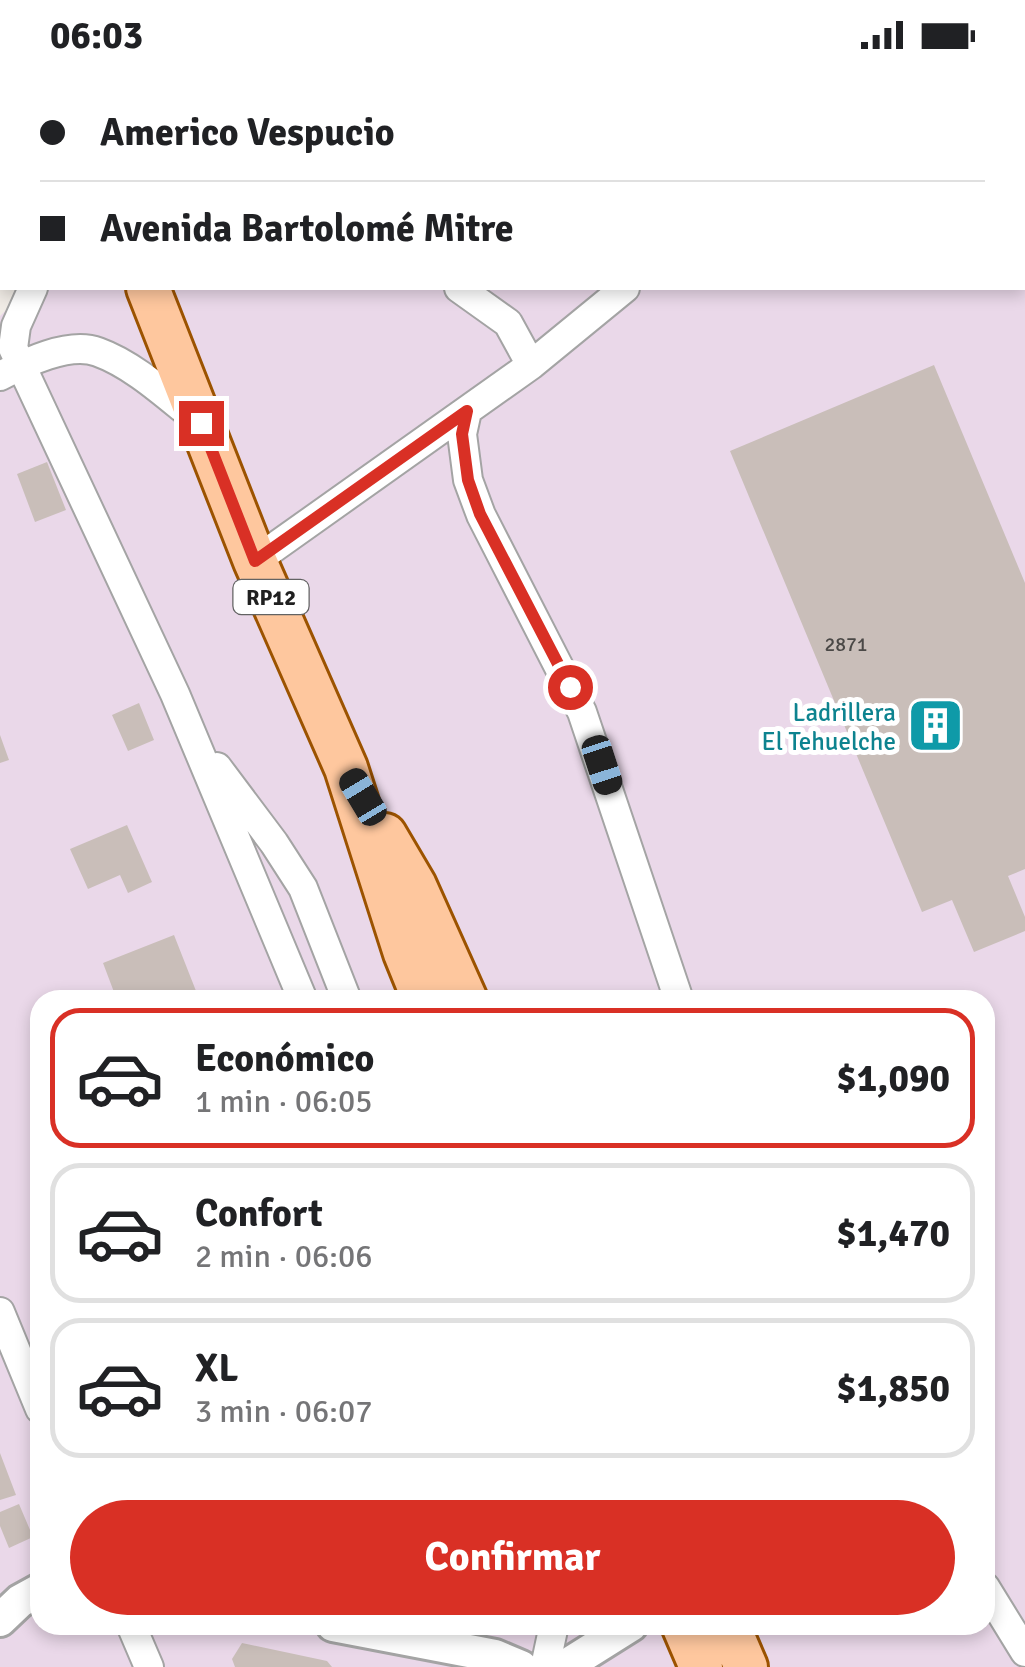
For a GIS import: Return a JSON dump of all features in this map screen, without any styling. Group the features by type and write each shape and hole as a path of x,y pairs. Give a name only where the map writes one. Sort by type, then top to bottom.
{"main road":[{"name":"RP12","path":"149,290 255,561 346,768 420,990"},
{"name":"RP12","path":"346,768 415,886 462,990"},
{"path":"687,1635 701,1667"},
{"path":"732,1635 746,1667"}],"street":[{"path":"32,290 16,326 10,371 114,558 299,990"},
{"path":"461,290 508,324 531,365"},
{"path":"255,561 531,365 622,290"},
{"path":"10,371 63,351 95,350 128,368 201,423"},
{"path":"467,411 462,434 468,480 480,514 582,712 676,990"},
{"path":"192,734 274,843 302,888 343,990"},
{"path":"402,945 404,990"},
{"path":"0,1312 30,1385"},
{"path":"0,1620 30,1595"},
{"path":"995,1603 1025,1652"},
{"path":"135,1635 149,1667"},
{"path":"385,1635 495,1656 522,1667"},
{"path":"545,1667 552,1635"},
{"path":"564,1667 615,1635"}],"shaded area":[{"path":"27,290 1025,290 1025,1667 0,1667 0,316"}],"building":[{"name":"Ladrillera El Tehuelche","path":"934,365 1025,583 1025,869 1008,876 1025,917 1025,931 974,952 952,900 922,912 730,451"},
{"path":"47,462 66,510 35,522 17,474"},
{"path":"139,703 154,740 128,751 112,715"},
{"path":"0,735 9,760 0,763"},
{"path":"127,825 152,882 128,893 120,875 88,889 70,849"},
{"path":"174,935 196,990 113,990 103,963"},
{"path":"0,1453 16,1495 0,1500"},
{"path":"19,1504 30,1538 9,1548 0,1526 0,1512"},
{"path":"242,1643 327,1661 332,1667 235,1667 232,1659"}],"place":[{"name":"Ladrillera El Tehuelche","path":"935,726"}],"route":[{"path":"201,423 255,561 467,411 462,434 468,480 480,514 570,687"}]}
